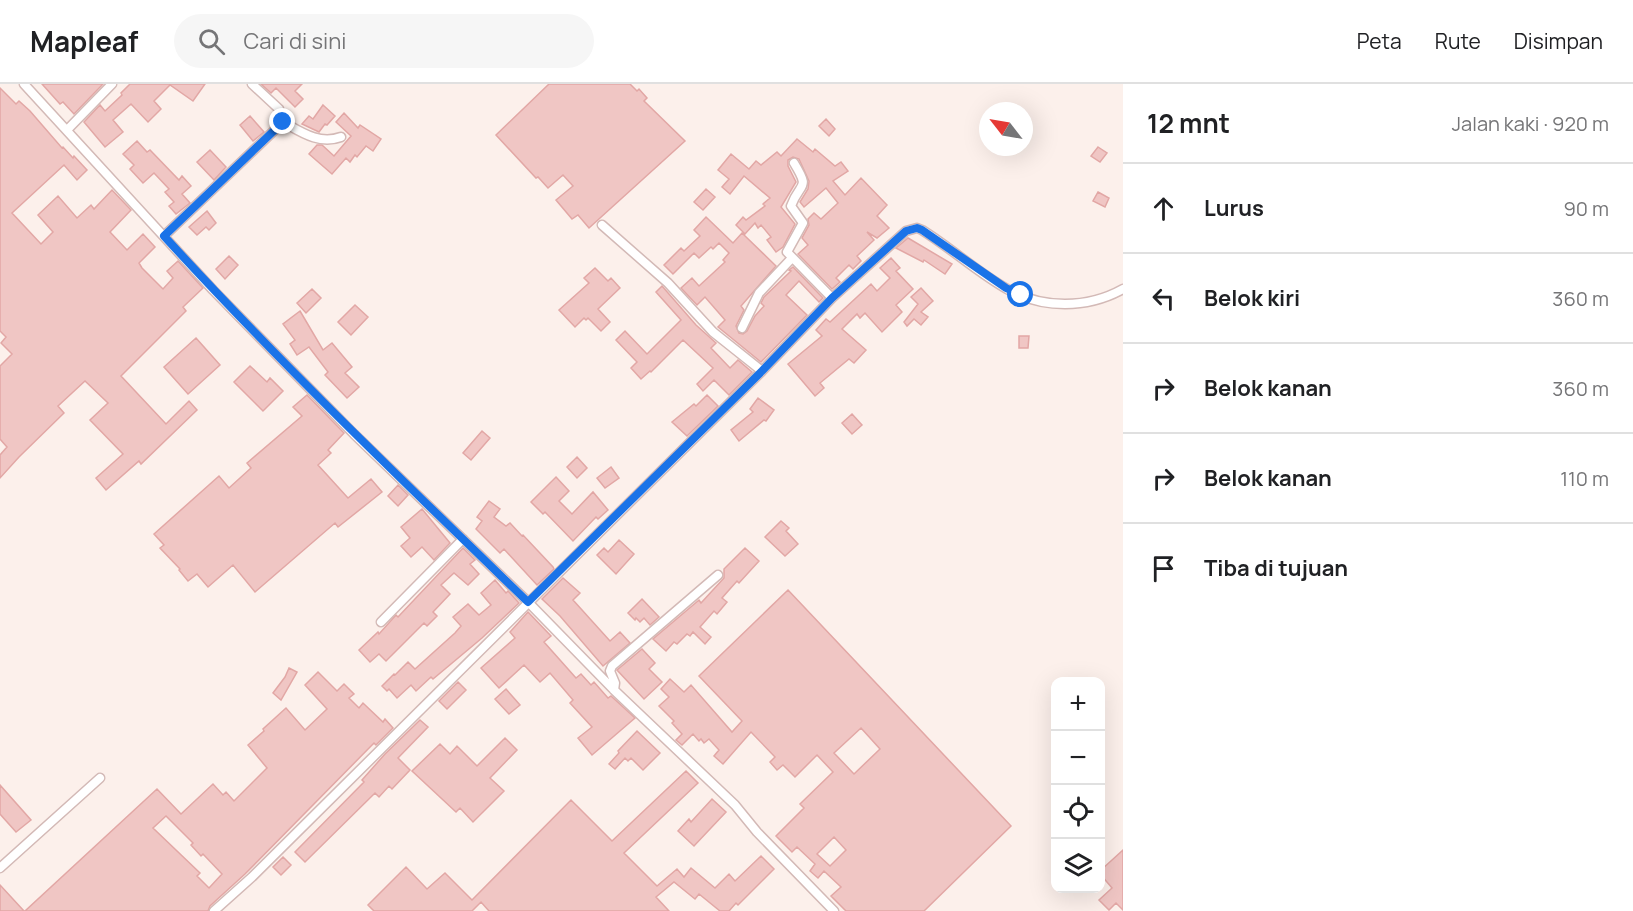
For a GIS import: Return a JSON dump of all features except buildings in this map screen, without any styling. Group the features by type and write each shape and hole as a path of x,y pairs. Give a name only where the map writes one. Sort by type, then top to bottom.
{"street":[{"path":"24,84 213,290 345,426 528,602 614,690 735,805 757,832 834,911"},
{"path":"67,130 112,84"},
{"path":"252,84 276,105 281,112 283,122"},
{"path":"164,236 283,122"},
{"path":"283,122 320,139 333,140 341,136"},
{"path":"794,163 804,181 791,205 803,223 787,250 792,258 832,298"},
{"path":"602,225 668,283 713,332 762,371"},
{"path":"214,911 252,877 762,371 832,298 901,234 917,228 926,232 1006,288 1021,295 1054,303 1073,304 1091,302 1123,289"},
{"path":"742,328 759,293 792,258"},
{"path":"381,622 463,539"},
{"path":"614,690 615,683 610,673 612,666 718,575"},
{"path":"0,868 100,778"}],"route":[{"path":"283,122 164,236 213,290 354,434 528,602 762,371 832,298 901,234 917,228 922,230 1006,288 1021,295"}]}
